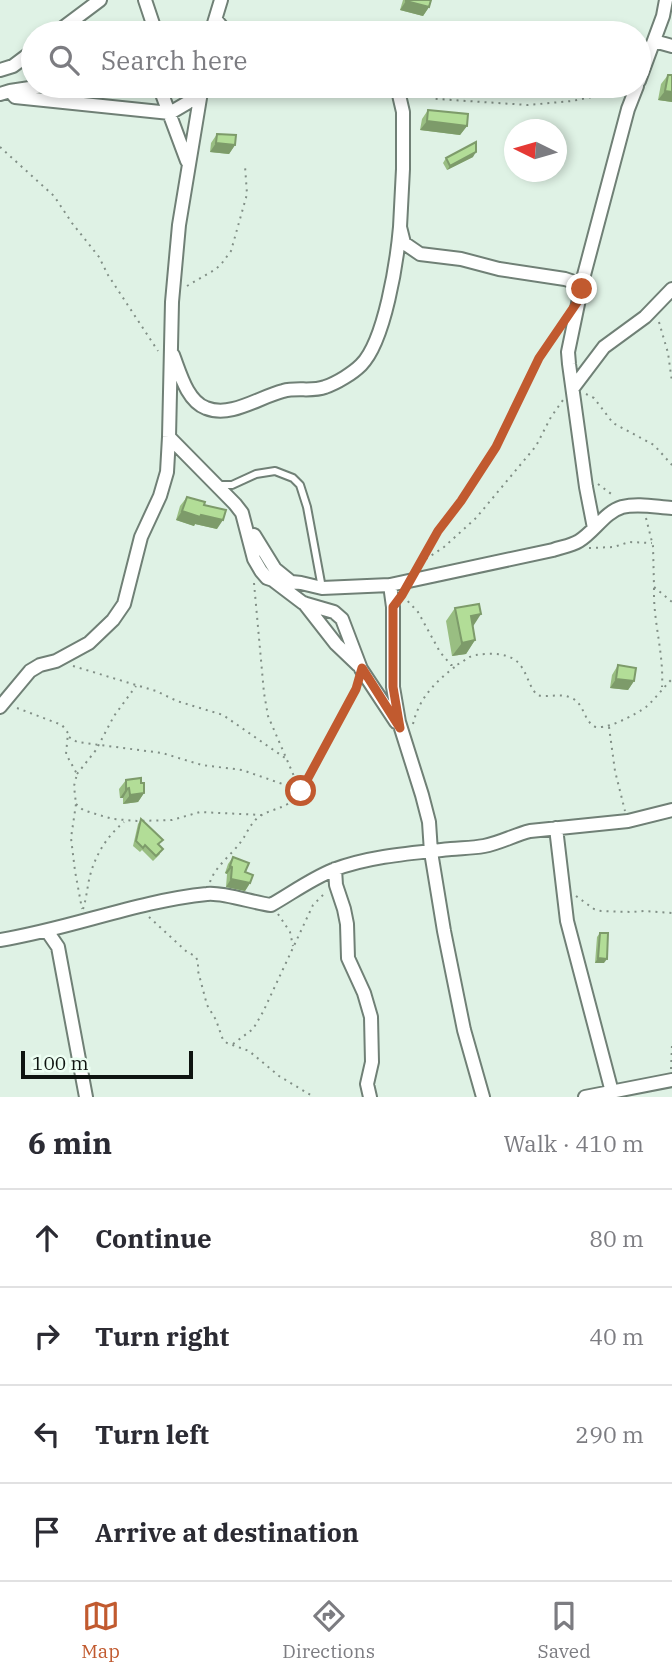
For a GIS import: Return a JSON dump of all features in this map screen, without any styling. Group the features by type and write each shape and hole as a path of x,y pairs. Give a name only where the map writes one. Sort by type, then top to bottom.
{"street":[{"path":"72,21 100,0"},
{"path":"145,0 152,21"},
{"path":"215,21 221,0"},
{"path":"651,49 666,0"},
{"path":"654,41 672,46"},
{"path":"0,70 21,60"},
{"path":"25,98 170,113 192,98"},
{"path":"164,98 188,164"},
{"path":"1,704 30,671 56,661 89,643 113,620 124,604 141,537 160,496 167,472 172,302 179,226 200,98"},
{"path":"171,352 191,396 207,409 219,411 282,391 328,387 361,365 370,352 384,318 396,264 403,169 403,111 400,98"},
{"path":"594,528 568,352 584,275 632,98"},
{"path":"400,228 404,243 419,254 461,259 499,269 565,279 582,289"},
{"path":"573,388 604,347 645,317 672,289"},
{"path":"169,437 235,503 264,554 275,569 291,582"},
{"path":"242,513 254,559 267,578 323,588 390,585 571,545 620,508 672,508"},
{"path":"273,580 303,603 335,644 362,668 406,729"},
{"path":"393,607 410,580"},
{"path":"390,585 393,607 393,687 429,822 431,852 444,931 464,1030 483,1097"},
{"path":"303,603 334,612 342,619 362,668"},
{"path":"0,940 47,931 141,906 210,893 271,905 335,869 364,861 481,847 518,834 628,821 672,810"},
{"path":"556,828 567,921 612,1092"},
{"path":"335,869 336,885 347,924 348,958 370,1017 372,1062 367,1084 370,1097"},
{"path":"47,931 58,947 86,1097"},
{"path":"585,1097 668,1081"}],"lane":[{"path":"216,485 232,485 256,474 275,471 293,478 300,485 307,507 323,588"}],"path":[{"path":"434,98 528,105 584,98"},
{"path":"0,147 54,196 99,257 108,275 171,369"},
{"path":"172,302 188,285 222,263 231,251 247,194 245,166"},
{"path":"655,306 668,353 672,382"},
{"path":"565,320 539,358 496,447 438,531 420,563 444,547 476,519 537,446 551,417 573,388 594,398 613,423 654,445 672,465"},
{"path":"598,484 614,496"},
{"path":"642,506 654,559 654,608 663,661 662,689"},
{"path":"571,545 591,548 614,547 629,542 652,543"},
{"path":"254,582 268,716 301,791"},
{"path":"654,587 672,602"},
{"path":"402,595 418,611 440,652 451,665 457,666"},
{"path":"406,729 436,681 474,655 508,656 520,664 531,689 537,695 573,698 592,726 601,728 644,709 672,679"},
{"path":"56,661 223,715 288,760"},
{"path":"210,893 213,874 241,841 249,827 263,815 291,804 301,791 356,689 362,668"},
{"path":"126,820 110,835 96,858 82,910 71,838 76,804 74,786 77,774 100,744 114,716 136,685"},
{"path":"1,704 62,725 68,737 66,754 77,774"},
{"path":"609,726 615,771 628,821"},
{"path":"68,737 78,742 162,753 202,765 242,770 301,791"},
{"path":"76,804 83,810 113,819 137,821 172,820 201,812 263,815"},
{"path":"232,1045 253,1029 313,905 336,885"},
{"path":"564,887 594,909 601,911 672,913"},
{"path":"271,905 290,932 293,946"},
{"path":"141,906 155,923 198,961 207,1005 223,1040 249,1051 279,1076 314,1097"},
{"path":"668,1081 672,1045"}],"building":[{"path":"406,0 431,0 429,7"},
{"path":"668,75 672,75 672,92 665,91"},
{"path":"428,110 468,114 467,126 427,121"},
{"path":"217,134 236,135 235,145 216,143"},
{"path":"476,142 476,152 450,166 446,158"},
{"path":"187,497 205,502 204,505 226,510 223,520 182,511"},
{"path":"479,604 481,614 471,616 475,640 462,643 455,608"},
{"path":"618,665 636,668 634,681 616,679"},
{"path":"141,778 144,793 130,795 129,788 126,789 126,780"},
{"path":"141,819 163,840 158,844 163,849 156,856 145,845 143,848 136,841"},
{"path":"233,857 249,863 245,872 253,875 250,883 231,879 230,866"},
{"path":"600,933 608,933 607,959 598,958"}],"route":[{"path":"301,791 356,689 362,668 400,728 393,687 393,607 438,531 496,447 539,358 580,298 582,289"}]}
